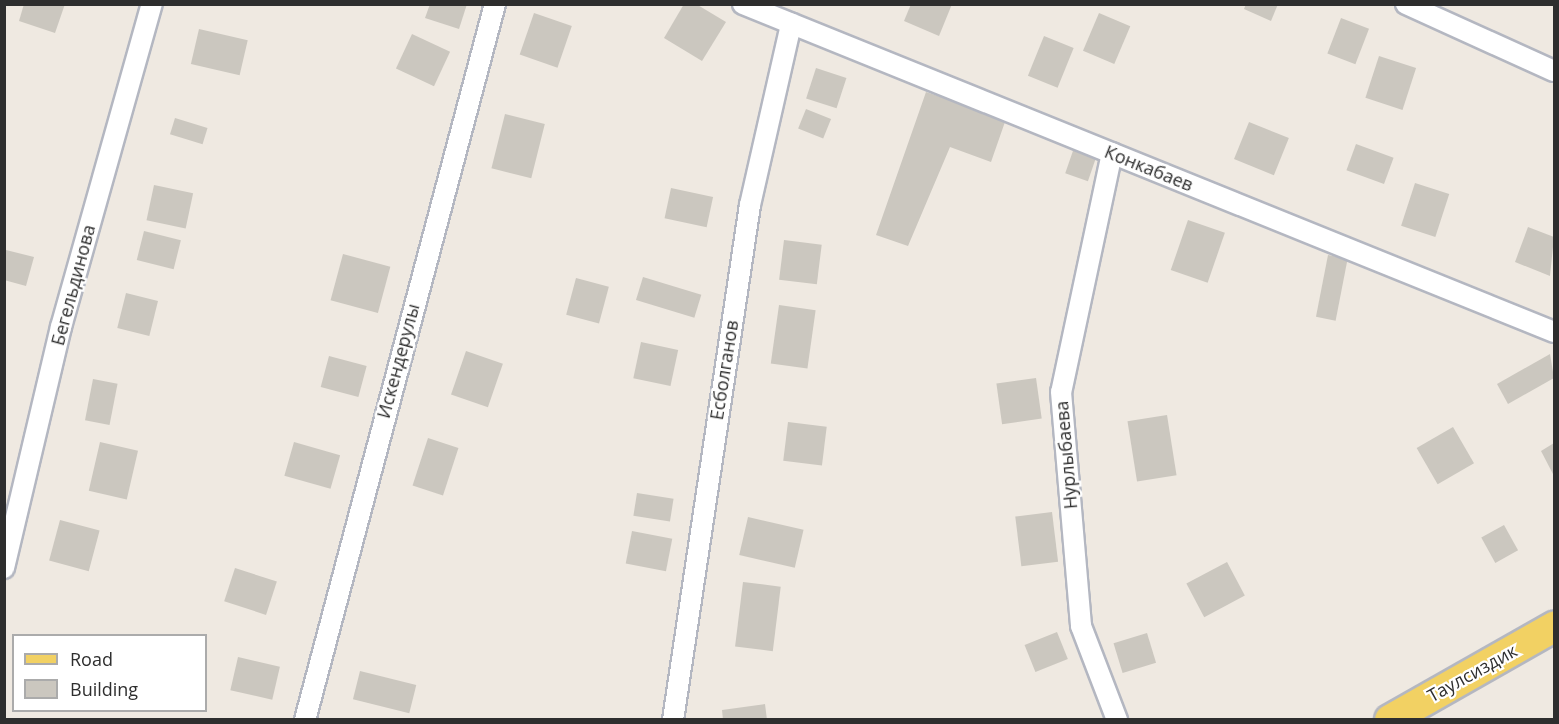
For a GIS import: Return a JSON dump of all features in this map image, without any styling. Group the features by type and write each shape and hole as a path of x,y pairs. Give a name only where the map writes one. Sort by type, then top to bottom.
{"main road":[{"name":"Таулсиздик","path":"1390,720 1554,627"}],"street":[{"name":"Бегельдинова","path":"4,568 60,327 152,4"},
{"name":"Искендерулы","path":"305,720 495,4"},
{"name":"Конкабаев","path":"743,4 1554,332"},
{"path":"1407,4 1554,71"},
{"name":"Есболганов","path":"673,720 748,217 791,24"},
{"name":"Нурлыбаева","path":"1113,153 1061,392 1081,626 1117,720"}],"building":[{"path":"24,4 65,4 55,33 19,21"},
{"path":"430,4 467,4 459,29 425,18"},
{"path":"684,4 696,4 726,22 702,61 664,38"},
{"path":"911,4 952,4 939,36 904,21"},
{"path":"1246,4 1278,4 1271,21 1244,9"},
{"path":"534,13 572,26 557,68 520,55"},
{"path":"1099,13 1130,26 1114,64 1083,51"},
{"path":"1341,18 1369,29 1355,64 1327,53"},
{"path":"199,29 248,40 240,75 191,64"},
{"path":"412,34 450,52 434,86 396,68"},
{"path":"1044,36 1074,48 1058,88 1028,76"},
{"path":"1379,56 1416,68 1402,110 1365,98"},
{"path":"816,68 846,78 837,108 806,98"},
{"path":"926,92 1006,119 991,162 950,147 908,246 876,235"},
{"path":"806,109 831,119 823,139 798,128"},
{"path":"505,114 545,124 531,178 491,168"},
{"path":"175,118 208,128 203,144 170,134"},
{"path":"1249,122 1289,138 1274,175 1234,159"},
{"path":"1356,144 1394,158 1384,184 1346,170"},
{"path":"1075,145 1098,153 1088,181 1065,173"},
{"path":"1415,183 1449,194 1435,237 1401,226"},
{"path":"154,185 193,193 186,229 147,220"},
{"path":"671,188 713,197 707,227 665,218"},
{"path":"1188,220 1225,233 1208,283 1171,270"},
{"path":"1528,227 1554,237 1550,276 1515,262"},
{"path":"144,231 181,240 174,269 137,260"},
{"path":"784,240 822,245 817,284 779,280"},
{"path":"6,250 34,257 26,286 4,280"},
{"path":"343,254 390,267 378,313 331,300"},
{"path":"1328,255 1348,259 1336,321 1316,317"},
{"path":"643,277 701,295 694,318 636,300"},
{"path":"576,278 609,287 599,324 566,315"},
{"path":"126,293 158,301 149,336 117,328"},
{"path":"779,305 816,310 807,369 771,363"},
{"path":"641,342 678,350 670,386 633,378"},
{"path":"466,351 503,364 488,407 451,394"},
{"path":"1550,354 1554,378 1508,404 1497,384"},
{"path":"329,356 367,366 358,397 321,387"},
{"path":"1036,378 1042,419 1002,424 996,384"},
{"path":"93,379 118,384 110,425 85,420"},
{"path":"1167,415 1177,475 1137,482 1127,421"},
{"path":"788,422 827,427 822,465 783,461"},
{"path":"1453,427 1474,463 1438,484 1417,448"},
{"path":"428,438 458,448 443,495 413,486"},
{"path":"100,442 138,451 127,499 89,491"},
{"path":"294,442 340,455 330,489 284,476"},
{"path":"1554,443 1554,476 1541,451"},
{"path":"637,493 674,499 670,522 633,516"},
{"path":"1052,512 1058,562 1021,566 1015,517"},
{"path":"748,517 804,530 795,568 739,555"},
{"path":"60,520 100,531 89,571 49,561"},
{"path":"1504,525 1518,550 1495,563 1481,538"},
{"path":"632,531 672,539 666,571 626,563"},
{"path":"1227,562 1245,596 1204,617 1186,584"},
{"path":"235,568 277,582 266,615 224,601"},
{"path":"743,582 781,587 773,651 735,647"},
{"path":"1057,632 1068,659 1035,672 1025,645"},
{"path":"1147,633 1156,663 1123,673 1114,643"},
{"path":"238,657 280,667 272,700 230,690"},
{"path":"360,671 416,685 409,713 353,699"},
{"path":"765,704 767,720 723,720 722,710"}]}
